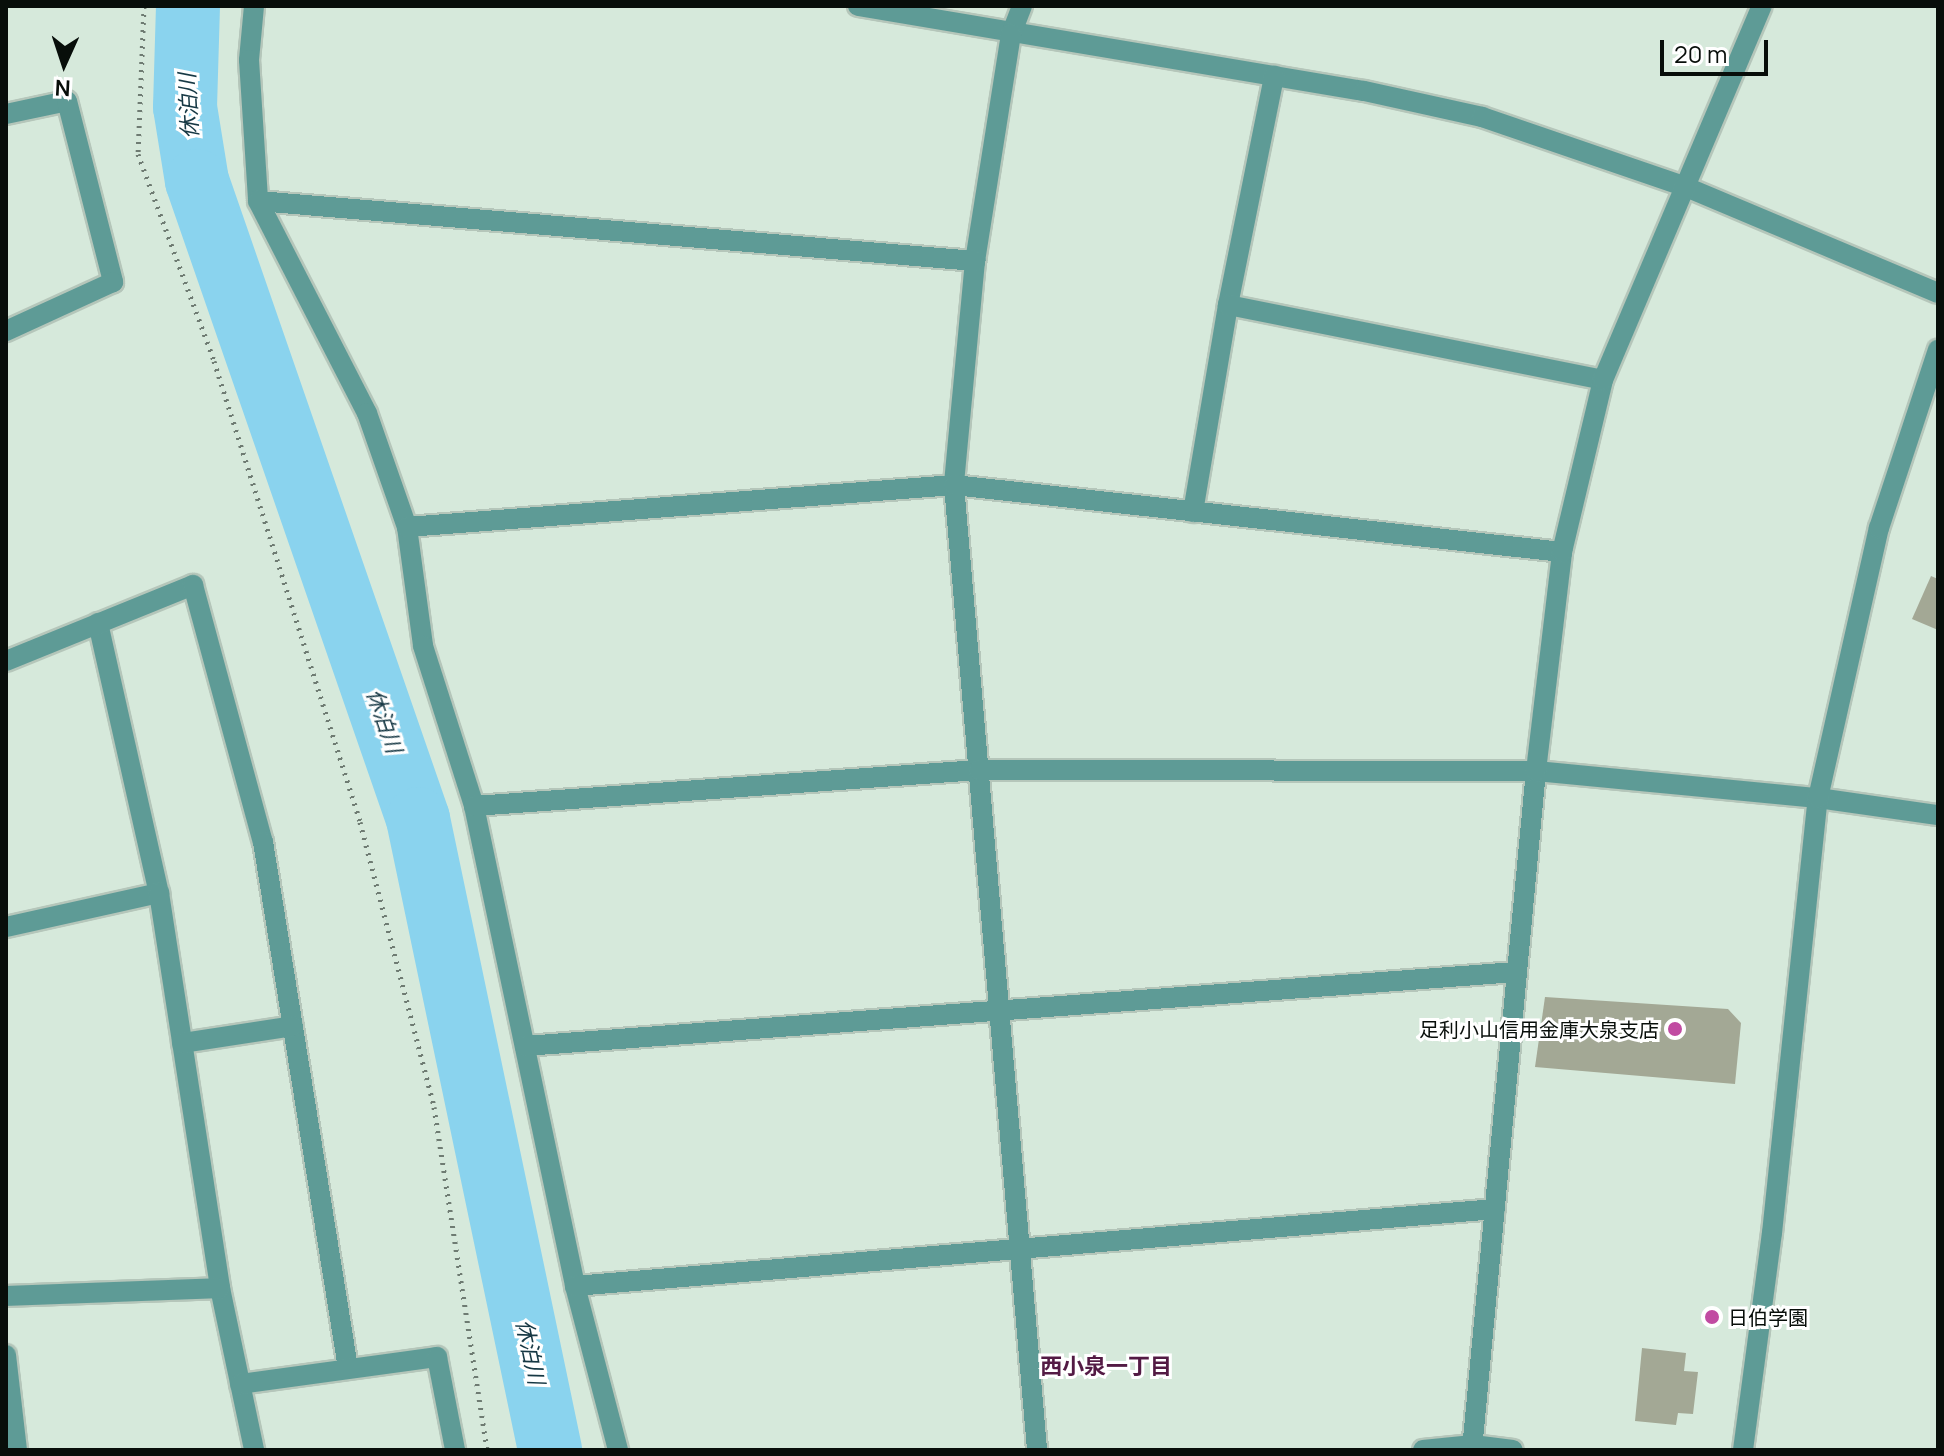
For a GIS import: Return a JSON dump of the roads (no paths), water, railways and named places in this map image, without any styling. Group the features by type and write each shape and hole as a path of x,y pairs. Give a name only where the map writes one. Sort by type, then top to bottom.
{"street":[{"path":"254,6 249,60 258,201 367,413 407,527 423,646 474,806 575,1286 618,1450"},
{"path":"858,6 1274,76 1482,117 1686,187 1938,293"},
{"path":"1022,6 1011,34 975,261 954,485 1037,1450"},
{"path":"1472,1448 1536,771 1562,552 1603,380 1762,6"},
{"path":"1193,512 1228,305 1274,76"},
{"path":"6,114 67,101 113,282 6,331"},
{"path":"258,201 975,261"},
{"path":"1228,305 1603,380"},
{"path":"1743,1450 1772,1233 1818,798 1879,528 1938,350"},
{"path":"407,527 954,485 1562,552"},
{"path":"6,661 193,585 263,842 348,1368"},
{"path":"98,623 159,893 220,1288 254,1450"},
{"path":"474,806 979,770 1536,771 1818,798 1938,815"},
{"path":"6,927 159,893"},
{"path":"525,1046 1517,972"},
{"path":"182,1043 293,1026"},
{"path":"575,1286 1495,1209"},
{"path":"6,1296 220,1288"},
{"path":"6,1355 17,1450"},
{"path":"240,1384 437,1357 455,1450"},
{"path":"1423,1450 1513,1450"}],"waterway":[{"name":"休泊川","path":"188,6 185,107 197,181 418,819 550,1450"}],"place":[{"name":"足利小山信用金庫大泉支店","path":"1675,1029"},
{"name":"日伯学園","path":"1712,1317"}],"district":[{"name":"西小泉一丁目","path":"1106,1367"}]}
